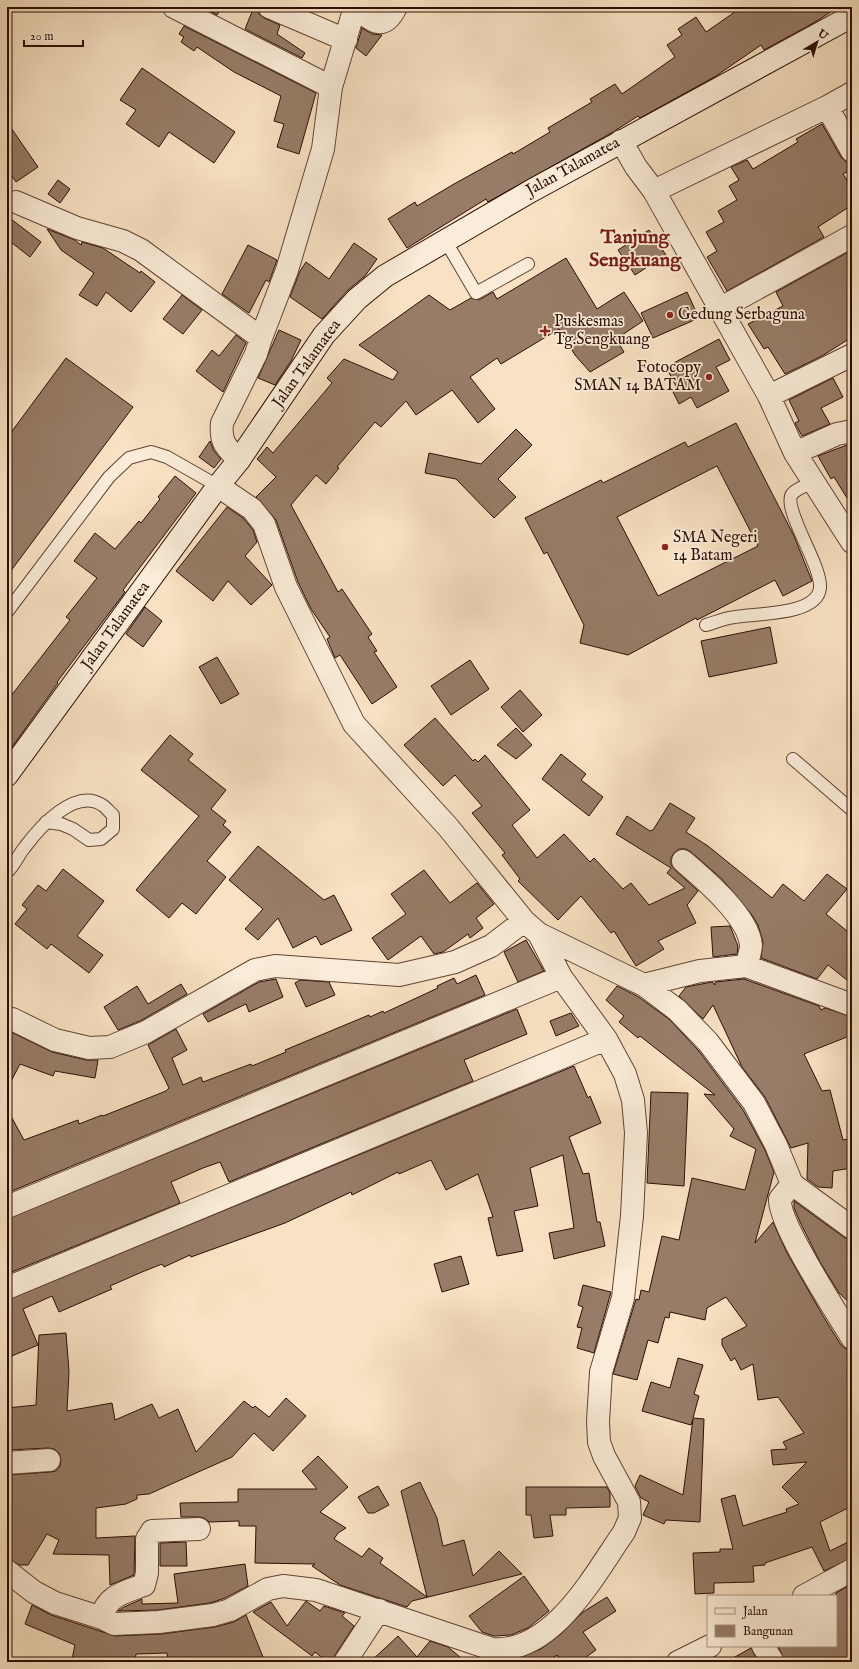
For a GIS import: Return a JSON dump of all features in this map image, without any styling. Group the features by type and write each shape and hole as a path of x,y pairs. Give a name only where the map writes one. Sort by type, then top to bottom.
{"street":[{"path":"174,7 331,87"},
{"path":"270,7 346,40"},
{"path":"239,460 224,445 221,434 222,423 256,354 287,270 323,149 331,87 355,7 374,22 378,23 385,21 396,7"},
{"name":"Jalan Talamatea","path":"7,775 218,486 239,460 324,335 357,299 385,276 445,240 622,140 852,16"},
{"path":"654,191 852,93"},
{"path":"826,107 852,151"},
{"path":"622,140 636,167 654,191 721,308 769,396 795,453 852,542"},
{"path":"16,202 77,228 123,241 141,250 211,303 261,338"},
{"path":"721,308 852,236"},
{"path":"769,396 852,355"},
{"path":"795,453 837,434 852,431"},
{"path":"7,1571 34,1592 56,1603 102,1618 114,1624 160,1622 213,1615 230,1610 268,1589 283,1586 316,1590 492,1649 505,1650 525,1644 544,1633 569,1610 624,1532 630,1518 629,1502 604,1456 599,1442 598,1421 601,1372 623,1298 632,1216 636,1133 632,1100 625,1074 606,1039 561,977 531,927 448,827 354,724 286,587 264,524 252,509 218,486"},
{"path":"684,861 712,885 746,929 751,946 746,966"},
{"path":"531,927 644,984 677,1010 708,1042 754,1103 776,1145 792,1184 852,1228"},
{"path":"12,1019 55,1040 89,1048 110,1047 146,1032 255,970 275,966 399,975 426,970 455,962 531,927"},
{"path":"644,984 700,971 746,966 852,1004"},
{"path":"7,1207 561,977"},
{"path":"7,1288 606,1039"},
{"path":"792,1184 780,1199 781,1211 793,1238 852,1338"},
{"path":"7,1463 49,1460"},
{"path":"102,1618 104,1608 119,1594 144,1585 147,1573 147,1539 152,1531 199,1529"},
{"path":"806,1595 852,1570"},
{"path":"344,1662 379,1610"},
{"path":"678,1662 708,1647"},
{"path":"764,1647 773,1662"}],"lane":[{"path":"445,240 476,293 528,264"},
{"path":"7,612 109,477 130,458 151,452 167,457 218,486"},
{"path":"706,625 735,617 793,610 813,600 818,595 820,589 817,569 792,512 790,500 796,490 814,483"},
{"path":"793,759 852,810"},
{"path":"7,872 46,822 69,804 85,800 101,804 113,815 113,829 101,839 89,840 73,829 61,824 46,822"}],"building":[{"path":"202,7 222,7 217,15"},
{"path":"254,7 257,7 259,14 264,18 280,25 277,34 305,53 302,58 245,29"},
{"path":"742,7 838,7 817,21 764,50 761,45 716,76 640,118 638,116 613,132 488,202 486,199 407,248 388,219 415,202 417,206 512,152 513,154 550,132 548,128 592,102 590,99 615,84 622,94 675,57 667,45 682,35 678,29 696,17 706,32"},
{"path":"184,26 316,93 299,154 277,147 284,124 274,121 281,96 234,72 197,47 194,51 181,42 184,37 179,34"},
{"path":"362,28 372,34 382,35 366,56 356,48"},
{"path":"142,68 235,132 214,163 169,132 159,147 126,124 136,110 120,100"},
{"path":"7,122 38,167 16,182 7,169"},
{"path":"822,124 841,157 846,162 852,163 852,169 843,174 852,188 852,205 818,227 824,237 727,291 707,257 717,251 706,232 724,222 718,211 737,200 729,186 739,180 731,167 747,160 753,169 798,142 796,139"},
{"path":"58,180 70,189 60,203 48,194"},
{"path":"7,216 41,242 30,257 7,239"},
{"path":"47,229 75,240 81,245 82,242 103,248 140,273 141,271 155,282 131,312 106,292 97,306 79,295 94,273 61,250"},
{"path":"649,230 666,255 635,275 618,250"},
{"path":"354,243 377,259 365,276 348,290 322,319 290,297 300,271 306,262 329,279"},
{"path":"248,245 277,260 269,282 266,280 249,313 222,294"},
{"path":"852,250 852,337 822,356 785,374 768,347 764,349 748,324 783,306 776,292"},
{"path":"566,258 597,309 624,292 643,321 616,339 624,352 590,372 575,355 559,329 501,364 497,358 470,377 495,409 478,423 452,390 416,415 406,401 381,427 375,422 337,467 339,468 326,484 316,475 291,505 338,592 342,589 372,634 368,637 377,651 374,652 397,687 372,704 340,655 335,658 327,639 330,637 311,609 298,582 276,520 256,497 276,477 257,459 267,447 273,453 332,383 327,378 344,359 393,380 398,372 359,345 429,295 450,310 471,298 479,300 493,292 497,299"},
{"name":"Gedung Serbaguna","path":"687,292 699,318 653,338 641,313"},
{"path":"182,295 202,310 183,334 163,319"},
{"path":"279,330 301,340 291,361 275,385 258,378"},
{"path":"236,335 246,343 223,392 196,371 212,350 219,356"},
{"path":"719,339 730,360 716,367 729,391 697,408 691,397 679,404 672,390 677,388 666,367"},
{"path":"66,358 133,407 7,576 7,438"},
{"path":"833,378 843,397 821,408 830,424 802,436 795,423 799,421 789,400"},
{"path":"736,423 794,536 812,581 783,596 775,580 697,620 696,618 628,655 580,643 584,625 547,552 544,554 525,518 601,480 603,483 685,442 688,447","holes":["717,466 758,546 658,596 617,517"]},
{"path":"516,429 532,445 498,479 516,497 494,518 456,479 425,473 429,453 481,464"},
{"path":"210,441 214,451 221,459 214,468 199,457"},
{"path":"847,445 852,454 852,506 834,477 831,479 818,456"},
{"path":"175,476 196,493 123,590 125,592 57,682 58,683 7,754 7,701 70,620 66,617 97,578 74,561 95,533 115,549 139,521 141,523 160,499 158,497"},
{"path":"227,507 243,518 253,530 257,542 245,556 272,585 251,605 228,581 213,601 176,571"},
{"path":"145,607 162,621 143,647 126,634"},
{"path":"770,627 777,663 709,677 701,641"},
{"path":"217,657 239,694 221,704 199,667"},
{"path":"470,660 489,689 451,715 431,686"},
{"path":"520,690 542,715 523,732 501,707"},
{"path":"435,718 473,761 475,759 478,762 485,755 530,810 512,825 537,858 564,834 590,862 594,858 623,889 631,883 649,905 685,888 667,873 671,868 616,834 627,816 650,831 653,830 670,803 695,818 686,832 708,846 772,898 783,884 804,901 827,874 847,889 826,914 852,935 852,984 828,965 817,979 761,958 763,942 758,925 752,915 722,879 686,849 679,849 674,853 671,858 671,865 698,891 687,905 696,923 658,941 664,949 636,966 614,931 611,933 581,896 558,920 518,881 520,879 502,855 505,853 472,813 482,806 455,775 443,786 404,745"},
{"path":"516,728 532,745 516,759 497,745"},
{"path":"170,735 193,754 188,760 226,790 211,809 226,821 223,825 231,832 207,861 226,877 196,914 182,903 169,918 136,890 199,816 141,770"},
{"path":"561,754 586,774 581,780 603,797 589,816 542,779"},
{"path":"258,846 324,900 334,895 352,930 321,945 316,936 293,948 278,918 258,940 245,929 263,909 229,880"},
{"path":"63,869 104,901 77,936 103,955 89,973 51,944 47,949 15,924 27,909 22,905 38,885 46,891"},
{"path":"424,870 450,903 477,883 494,904 476,918 483,928 470,938 468,934 443,952 434,954 421,936 388,960 372,938 406,914 391,894"},
{"path":"730,926 738,946 737,954 713,957 711,927"},
{"path":"526,940 544,971 518,982 504,952"},
{"path":"476,975 485,995 7,1193 7,1109 24,1140 78,1120 79,1124 102,1115 103,1116 166,1091 169,1088 148,1045 176,1029 187,1050 172,1058 183,1085 201,1077 203,1082 251,1064 252,1066 286,1052 285,1050 369,1015 370,1017 383,1011 384,1013 438,988 437,986 454,978 457,984"},
{"path":"276,979 283,997 249,1012 246,1004 208,1022 203,1014 259,982"},
{"path":"744,979 819,1006 821,1010 825,1008 852,1017 852,1035 804,1054 822,1091 830,1090 843,1140 852,1138 852,1168 833,1171 832,1188 818,1187 807,1179 808,1143 791,1148 765,1097 742,1067 713,1005 703,1019 679,996 686,987 712,982 715,985 715,982"},
{"path":"300,980 329,982 335,995 306,1007 295,983"},
{"path":"181,984 187,994 140,1021 118,1030 104,1007 137,986 148,1004"},
{"path":"617,986 637,996 669,1019 698,1050 743,1110 765,1150 774,1172 755,1243 773,1222 787,1253 823,1316 841,1345 846,1349 852,1350 852,1506 820,1522 830,1551 852,1540 852,1558 824,1571 812,1547 765,1563 765,1565 753,1566 754,1582 714,1583 714,1593 695,1594 693,1553 720,1552 720,1549 733,1549 721,1499 735,1495 743,1526 787,1512 786,1509 799,1504 782,1487 807,1462 773,1465 771,1450 787,1449 783,1442 804,1433 778,1397 758,1400 753,1364 741,1370 735,1358 731,1361 722,1345 722,1339 747,1326 726,1297 707,1308 705,1320 670,1312 669,1318 665,1317 658,1343 648,1340 637,1380 613,1374 636,1299 639,1300 641,1290 649,1292 662,1236 679,1240 692,1178 745,1190 756,1149 730,1136 734,1129 704,1094 715,1095 640,1036 638,1038 619,1022 624,1016 606,1000"},
{"path":"517,1009 527,1034 464,1060 473,1081 229,1182 220,1162 203,1168 171,1182 180,1203 7,1274 7,1219"},
{"path":"571,1013 579,1026 556,1036 550,1021"},
{"path":"7,1030 52,1052 86,1060 98,1060 95,1078 55,1071 53,1076 20,1064 7,1089"},
{"path":"574,1066 588,1098 590,1096 601,1123 569,1137 583,1174 589,1173 597,1222 600,1222 605,1246 554,1259 549,1233 574,1228 563,1155 530,1168 538,1206 514,1211 523,1251 497,1256 488,1218 493,1217 478,1174 446,1190 431,1160 399,1174 398,1172 352,1195 351,1192 285,1223 191,1257 190,1255 164,1267 162,1264 142,1272 110,1286 112,1289 59,1312 52,1296 23,1309 38,1345 7,1358 7,1300"},
{"path":"651,1092 688,1093 684,1186 647,1183"},
{"path":"794,1201 845,1238 852,1240 852,1305 839,1293 820,1262 794,1208"},
{"path":"461,1256 469,1284 442,1292 434,1264"},
{"path":"583,1285 611,1292 594,1353 577,1348 582,1328 577,1327 583,1307 578,1305"},
{"path":"66,1333 69,1371 67,1411 112,1403 115,1420 152,1404 159,1418 178,1409 196,1452 244,1401 253,1408 255,1406 269,1417 286,1398 306,1416 273,1451 254,1433 232,1457 149,1494 137,1495 137,1499 126,1504 96,1508 96,1538 135,1536 134,1575 110,1585 109,1555 53,1554 59,1540 47,1534 28,1565 20,1565 7,1559 7,1475 56,1471 60,1466 61,1460 59,1453 54,1449 7,1450 7,1408 36,1405 39,1335"},
{"path":"678,1358 703,1365 694,1394 699,1396 693,1418 704,1419 700,1522 666,1520 664,1524 643,1515 649,1502 641,1498 635,1486 640,1475 683,1495 693,1419 691,1425 642,1411 651,1382 670,1388"},
{"path":"318,1456 348,1487 320,1512 346,1528 338,1533 334,1539 362,1557 369,1548 383,1558 380,1563 427,1597 401,1491 420,1482 437,1518 443,1546 464,1540 473,1576 499,1551 522,1574 412,1601 407,1607 340,1585 312,1566 315,1564 255,1563 256,1526 239,1526 239,1521 209,1522 204,1518 199,1517 181,1517 180,1503 238,1502 238,1489 317,1489 302,1471"},
{"path":"378,1486 389,1505 374,1513 368,1513 358,1497"},
{"path":"526,1487 607,1487 610,1493 610,1507 566,1508 566,1515 550,1515 553,1536 534,1538 531,1515 526,1515"},
{"path":"186,1542 187,1566 160,1566 160,1543"},
{"path":"245,1564 248,1586 225,1598 210,1603 158,1610 118,1611 142,1599 142,1604 178,1603 174,1574"},
{"path":"524,1576 549,1611 528,1628 511,1635 494,1636 482,1632 469,1616"},
{"path":"852,1584 852,1662 785,1662 778,1647 837,1647 836,1593"},
{"path":"607,1597 616,1611 583,1632 596,1650 579,1662 562,1662 557,1655 546,1662 513,1662 512,1660 541,1649 561,1634 583,1612"},
{"path":"306,1601 320,1611 324,1606 345,1613 342,1616 354,1626 335,1655 333,1662 328,1662 315,1652 312,1656 253,1612 271,1602 287,1626"},
{"path":"32,1605 51,1615 115,1636 161,1634 215,1627 234,1622 246,1615 265,1662 168,1662 167,1653 136,1654 135,1661 111,1658 111,1662 92,1662 72,1659 75,1645 25,1624"},
{"path":"398,1636 417,1657 430,1641 448,1647 466,1662 370,1662"},
{"path":"751,1648 758,1662 726,1662"}],"place":[{"name":"Gedung Serbaguna","path":"670,315"},
{"name":"Puskesmas Tg.Sengkuang","path":"545,331"},
{"name":"Fotocopy SMAN 14 BATAM","path":"709,377"},
{"name":"SMA Negeri 14 Batam","path":"665,547"}],"district":[{"name":"Tanjung Sengkuang","path":"635,248"}]}
